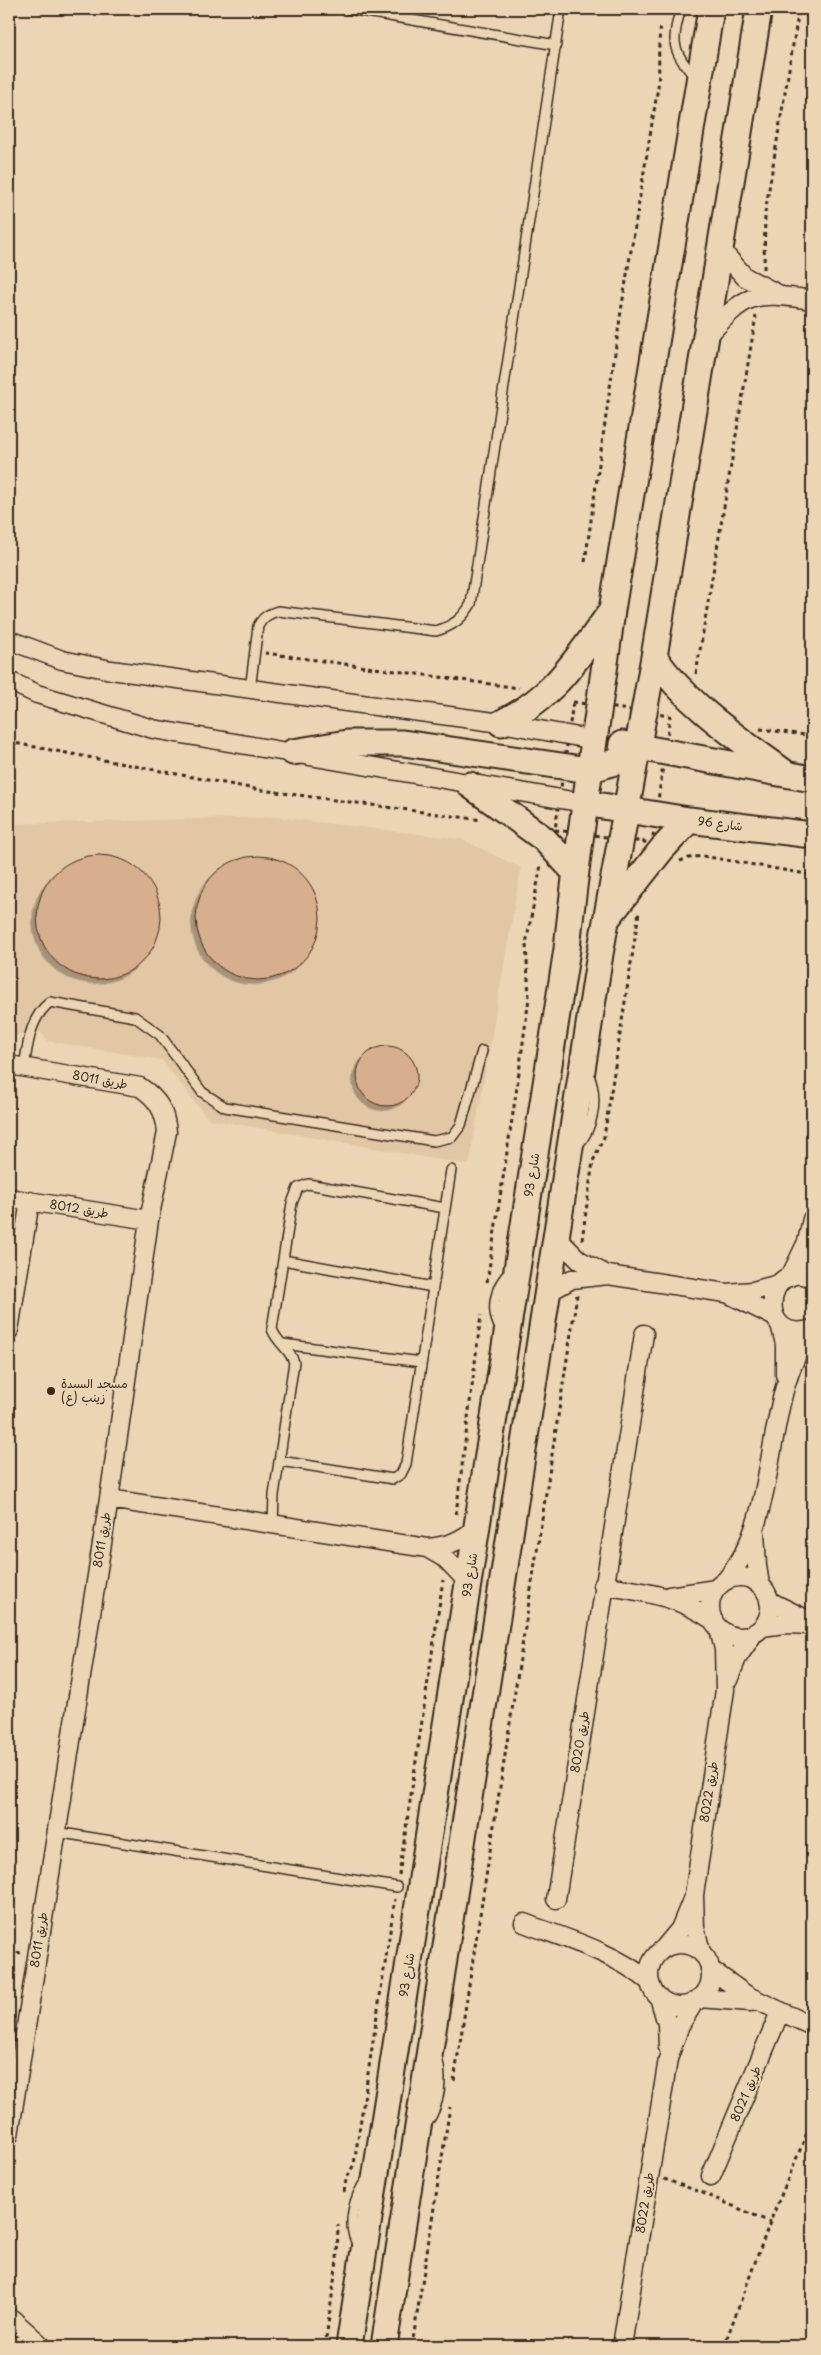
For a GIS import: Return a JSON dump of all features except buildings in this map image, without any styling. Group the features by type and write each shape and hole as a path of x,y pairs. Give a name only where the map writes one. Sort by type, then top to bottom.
{"street":[{"name":"شارع 93","path":"349,2346 567,949 574,871 612,610 711,9"},
{"path":"384,2346 606,920 628,810 654,657 759,9"},
{"path":"721,250 737,270 760,292"},
{"path":"705,339 736,306 760,292 812,300"},
{"path":"501,723 529,708 558,682 612,610"},
{"path":"9,640 62,660 176,680 501,723 801,778"},
{"path":"654,657 665,673 691,701 801,778"},
{"path":"9,681 63,703 153,729 293,752 470,785 584,803"},
{"path":"293,752 348,743 403,743 589,770 618,761 638,747"},
{"path":"470,785 544,839 574,871"},
{"name":"شارع 96","path":"584,803 689,820 812,835"},
{"path":"606,920 662,849 689,820"},
{"name":"طريق 8011","path":"9,2135 109,1499 149,1220 167,1132 166,1118 161,1106 152,1094 140,1087 16,1066"},
{"name":"طريق 8012","path":"9,1198 149,1220"},
{"path":"9,1330 30,1201"},
{"path":"784,1390 786,1354 772,1300 802,1254 812,1232"},
{"path":"556,1237 579,1268 608,1275 726,1293 753,1291 800,1275 812,1278"},
{"path":"547,1293 579,1268"},
{"path":"726,1293 796,1331 812,1329"},
{"path":"717,1625 710,1605 721,1585 737,1566 755,1528 784,1390 796,1356 812,1329"},
{"name":"طريق 8020","path":"556,1900 603,1585 644,1334"},
{"path":"109,1499 449,1552 469,1583"},
{"path":"449,1552 477,1527"},
{"path":"755,1528 760,1585 769,1601 812,1624"},
{"path":"667,1596 721,1585 744,1577 760,1585"},
{"path":"603,1585 667,1596 697,1610 736,1636 784,1624 812,1624"},
{"path":"758,1630 767,1619 769,1601"},
{"name":"طريق 8022","path":"701,1952 695,1928 694,1895 725,1690 724,1649 717,1625"},
{"name":"طريق 8022","path":"725,1690 736,1658 758,1630"},
{"name":"طريق 8022","path":"661,1950 680,1929 694,1895"},
{"path":"524,1923 611,1956 650,1980 659,1997 676,2005 697,2000 730,1999 761,2004"},
{"path":"611,1956 634,1958 684,1944 701,1952 710,1969 734,1988 761,2004 812,2026"},
{"path":"650,1980 652,1962 661,1950"},
{"path":"697,2000 708,1984 710,1969"},
{"name":"طريق 8022","path":"622,2346 668,2059 667,2024 659,1997"},
{"name":"طريق 8022","path":"668,2059 680,2026 697,2000"},
{"name":"طريق 8021","path":"711,2176 780,2012"},
{"path":"10,2320 42,2346"},
{"path":"10,2346 25,2346"}],"lane":[{"path":"349,9 556,44"},
{"path":"250,690 258,626 262,618 270,613 278,611 436,631 450,627 463,618 471,604 562,9"},
{"path":"681,9 675,50 679,59 699,82"},
{"path":"16,1066 40,1010 50,1002 136,1017 160,1035 202,1092 225,1107 434,1140 452,1137 461,1125 482,1051"},
{"path":"280,1461 393,1478 402,1474 406,1464 451,1170"},
{"path":"273,1524 274,1495 294,1362 290,1352 276,1339 272,1329 292,1202 298,1188 308,1184 444,1208"},
{"path":"283,1260 433,1287"},
{"path":"282,1344 421,1362"},
{"path":"56,1832 397,1887"}],"path":[{"path":"691,701 760,292 765,214 799,9"},
{"path":"585,562 620,321 658,87 660,68 658,42 663,18"},
{"path":"254,652 524,689"},
{"path":"558,682 573,702"},
{"path":"756,728 812,736"},
{"path":"9,742 260,790 490,822"},
{"path":"674,865 689,858 703,856 812,875"},
{"path":"486,1283 529,998 526,944 541,865 536,857"},
{"path":"453,2086 579,1268 593,1161 604,1137 642,906"},
{"path":"343,2198 346,2180 354,2164 449,1552 482,1312"},
{"path":"412,2346 450,2106"},
{"path":"724,2346 770,2222 812,2121"},
{"path":"650,2174 704,2193 770,2222"},
{"path":"324,2346 337,2261 336,2234 340,2216"}],"shaded area":[{"path":"275,817 461,839 521,868 469,1165 208,1119 162,1060 48,1041 42,1033 31,1031 16,1036 9,1035 9,824"}],"place":[{"name":"مسجد السيدة زينب (ع)","path":"51,1391"}]}
